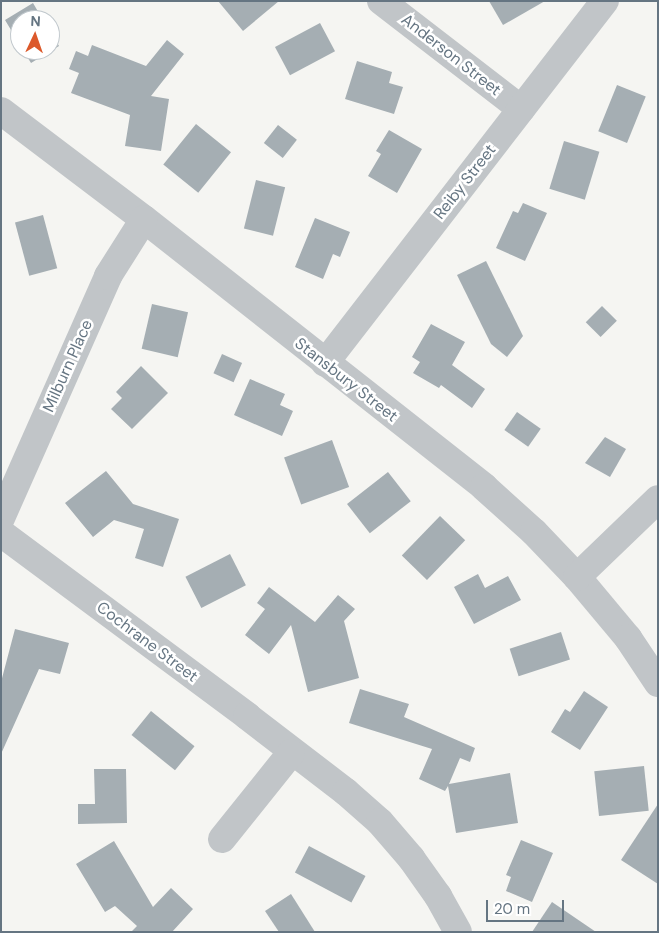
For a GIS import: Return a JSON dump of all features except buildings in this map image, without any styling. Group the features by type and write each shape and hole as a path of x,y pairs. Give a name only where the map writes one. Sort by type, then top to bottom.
{"street":[{"name":"Anderson Street","path":"381,1 521,109"},
{"name":"Reiby Street","path":"325,363 605,1"},
{"name":"Stansbury Street","path":"1,111 144,219 484,487 534,532 577,578 628,638 658,683"},
{"name":"Milburn Place","path":"1,518 108,276 144,219"},
{"path":"577,578 658,499"},
{"name":"Cochrane Street","path":"1,533 346,792 380,822 411,858 438,896 458,932"},
{"path":"222,839 292,753"}]}
